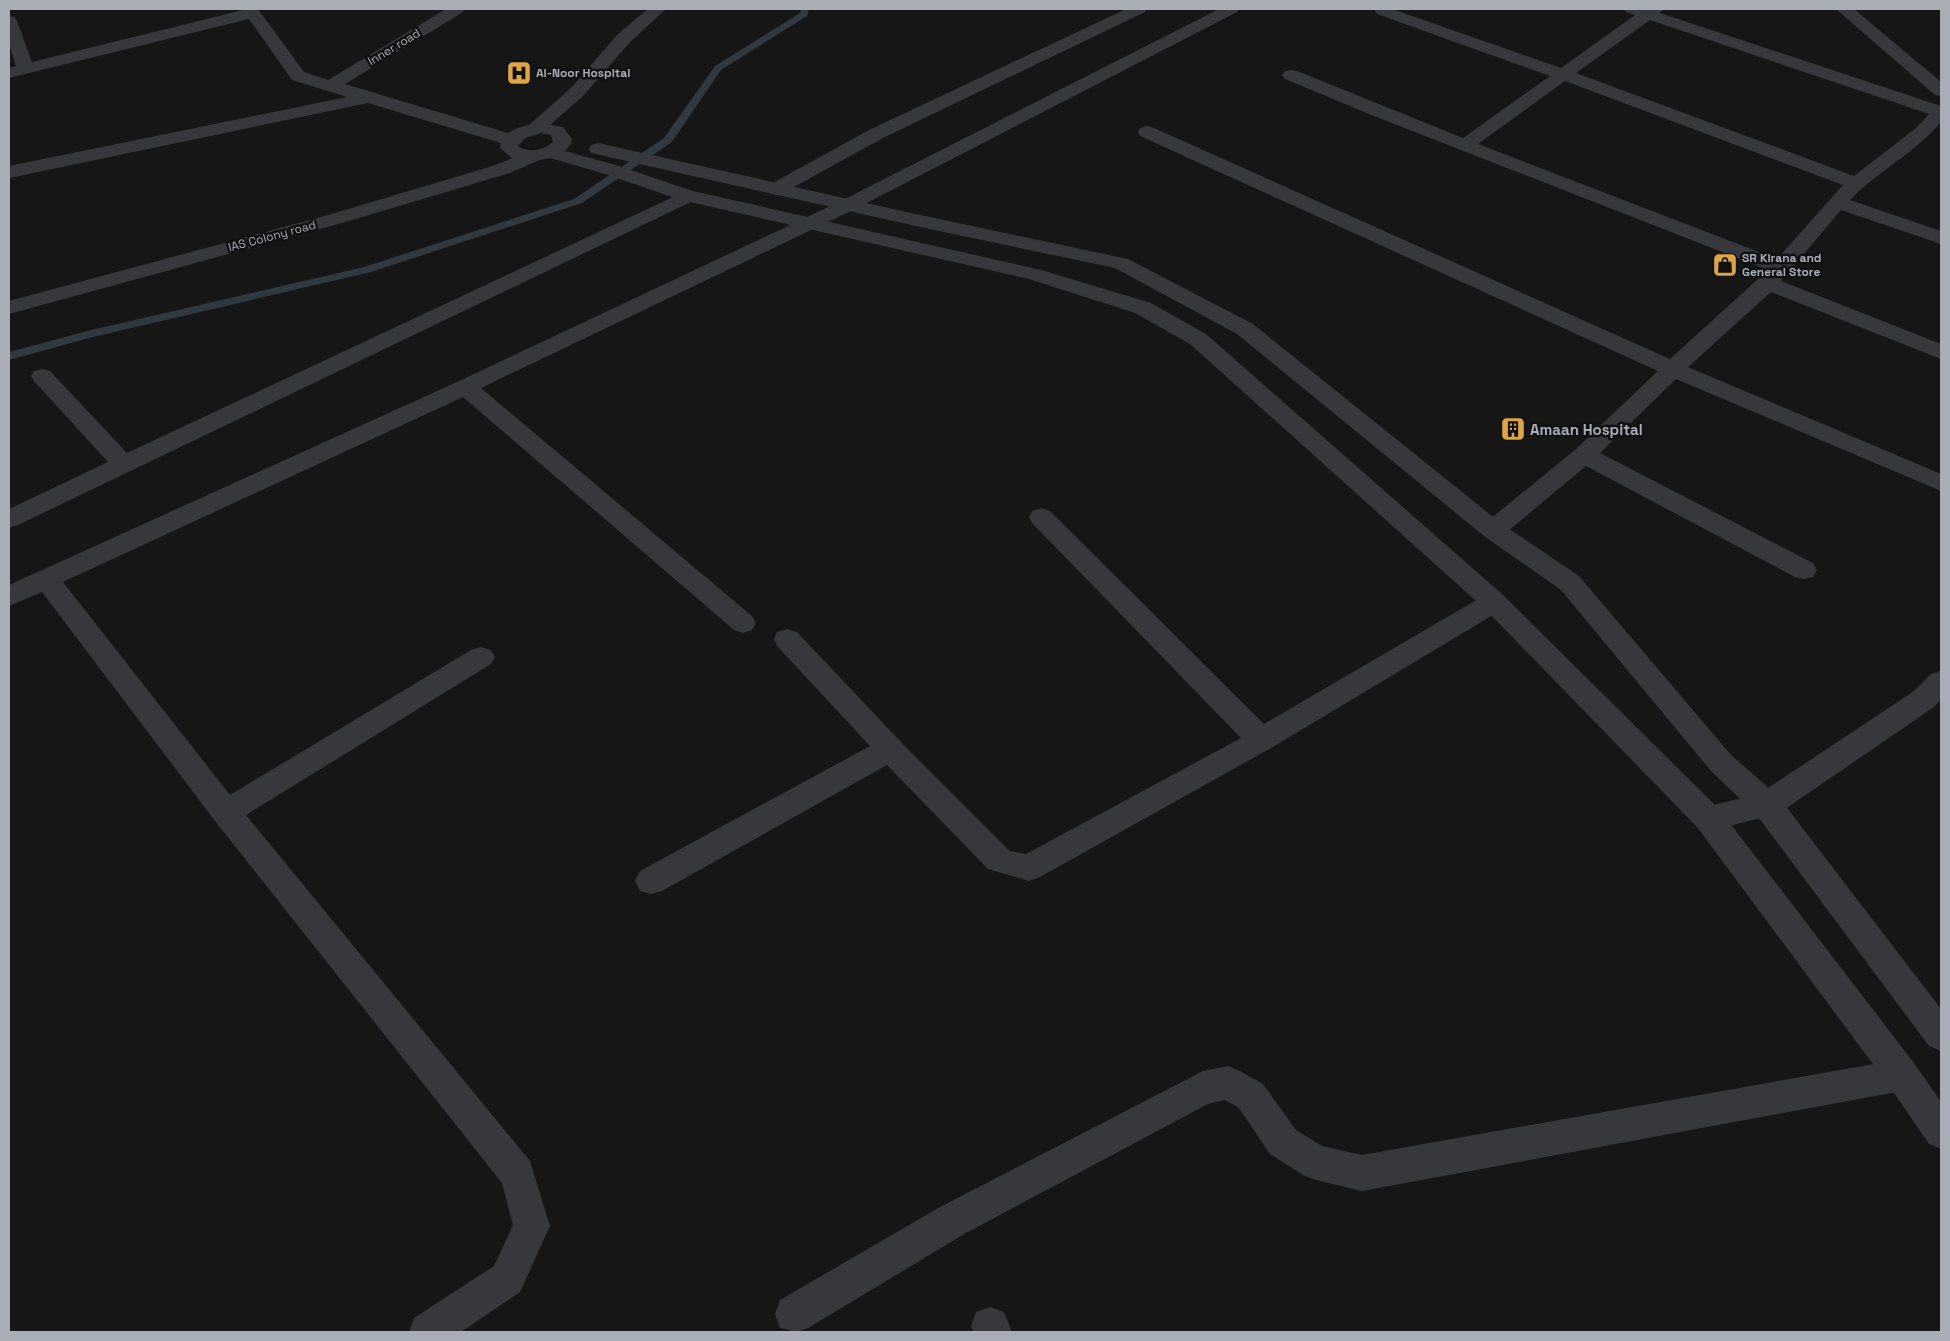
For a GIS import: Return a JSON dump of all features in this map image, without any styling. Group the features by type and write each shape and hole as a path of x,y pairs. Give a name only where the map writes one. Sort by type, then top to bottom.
{"street":[{"name":"Inner road","path":"330,86 457,9"},
{"path":"536,129 577,92 624,38 658,9"},
{"path":"776,189 876,134 1139,9"},
{"path":"9,596 465,387 810,224 1231,9"},
{"path":"1844,9 1941,105"},
{"path":"9,73 251,11 298,76 511,140"},
{"path":"1383,11 1564,75 1856,183"},
{"path":"1466,144 1564,75 1645,11 1941,105"},
{"path":"9,21 26,69"},
{"path":"1291,75 1466,144 1775,276 1941,352"},
{"path":"9,172 371,97"},
{"path":"1494,530 1584,455 1775,276 1837,202 1856,183 1932,135 1941,105"},
{"path":"549,150 561,134 557,131 536,129 522,132 511,140 509,148 525,156 549,150 626,155 848,205 1121,263 1245,329 1494,530 1570,583 1721,763 1767,805 1941,1034"},
{"path":"1147,132 1673,370 1941,483"},
{"path":"549,150 688,196 1034,274 1143,308 1198,339 1494,602 1708,818 1902,1075 1941,1132"},
{"name":"IAS Colony road","path":"9,308 335,219 503,169 549,150"},
{"path":"9,519 688,196"},
{"path":"1837,202 1941,238"},
{"path":"42,376 125,465"},
{"path":"465,387 743,623"},
{"path":"1584,455 1804,570"},
{"path":"1041,517 1261,740"},
{"path":"46,578 226,812 517,1174 532,1226 507,1279 428,1332"},
{"path":"787,640 890,749 1000,860 1029,868 1261,740 1494,602"},
{"path":"226,812 481,656"},
{"path":"1708,818 1767,805 1924,699 1941,682"},
{"path":"651,882 890,749"},
{"path":"794,1314 953,1220 1204,1088 1228,1083 1251,1096 1283,1142 1316,1162 1362,1173 1902,1075"}],"waterway":[{"path":"9,356 91,334 367,270 578,201 668,140 718,68 804,14 805,9"}],"place":[{"name":"Al-Noor Hospital","path":"519,73"},
{"name":"SR Kirana and General Store","path":"1725,265"},
{"name":"Amaan Hospital","path":"1513,429"}]}
